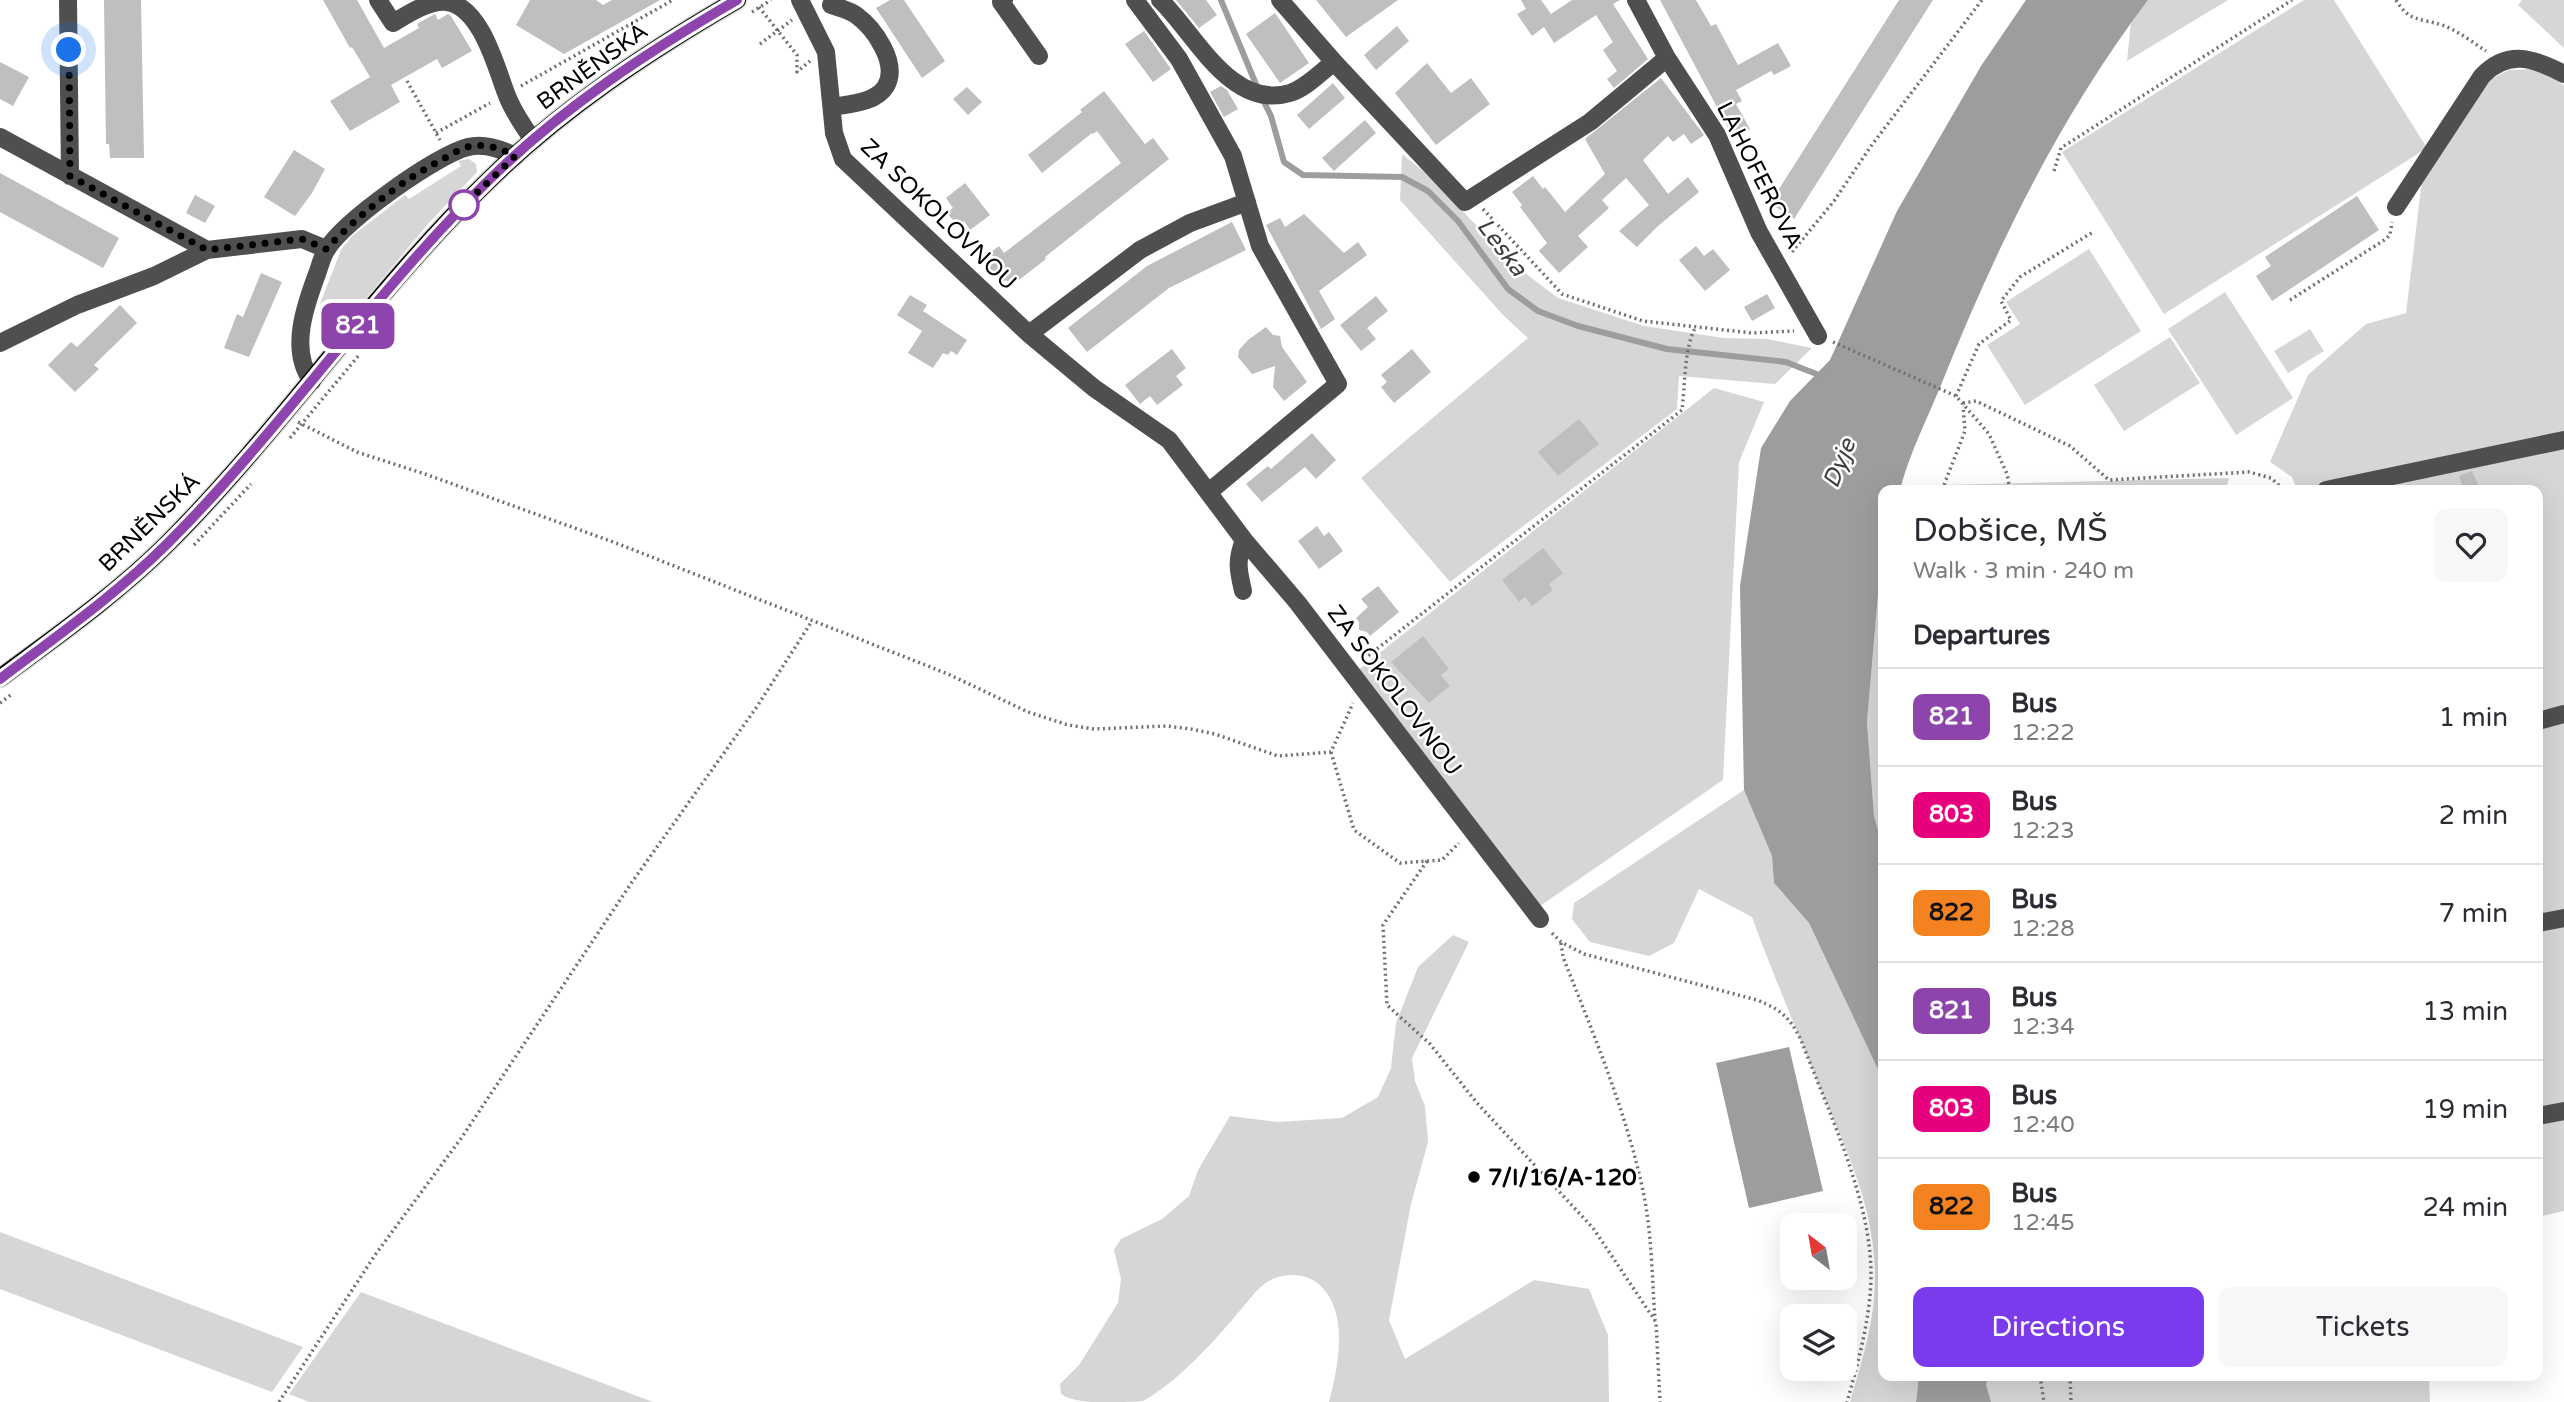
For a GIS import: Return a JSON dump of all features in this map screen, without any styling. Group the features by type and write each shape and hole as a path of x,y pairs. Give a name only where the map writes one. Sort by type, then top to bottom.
{"main road":[{"name":"BRNĚNSKÁ","path":"0,678 76,621 166,545 218,490 435,236 515,156 631,65 743,7"}],"street":[{"path":"68,0 70,176"},
{"path":"378,0 393,23 438,1 458,5 472,17 497,63 506,94 521,124 533,140"},
{"path":"1004,0 1001,2 1039,56"},
{"path":"1135,0 1190,76 1233,156 1260,246 1338,384 1209,491"},
{"path":"1160,0 1225,75 1262,93 1284,94 1297,90 1334,62"},
{"path":"1280,0 1465,202 1590,122 1667,58"},
{"name":"LAHOFEROVA","path":"1636,0 1667,58 1717,135 1759,232 1815,331"},
{"name":"ZA SOKOLOVNOU","path":"803,5 825,52 838,149 854,172 1029,334 1094,388 1169,440 1540,919"},
{"path":"831,5 849,10 864,22 881,45 889,68 886,86 880,92 862,102 832,107"},
{"path":"2396,207 2482,76 2502,60 2521,58 2546,64 2564,74"},
{"path":"0,137 207,250"},
{"path":"312,381 304,367 301,331 307,304 326,249 393,190 427,167 463,149 475,146 491,147 515,156"},
{"path":"1029,334 1140,250 1190,223 1247,202"},
{"path":"0,343 77,305 154,276 207,250 302,239 326,249"},
{"path":"2350,485 2564,440"},
{"path":"1243,591 1238,571 1238,556 1244,540"},
{"path":"2543,719 2564,714"},
{"path":"2543,922 2564,918"},
{"path":"2543,1115 2564,1111"}],"path":[{"path":"436,133 673,0"},
{"path":"743,7 759,7 771,0"},
{"path":"1779,268 1834,201 1871,146 1982,0"},
{"path":"2054,171 2061,148 2292,0"},
{"path":"2396,0 2402,10 2417,21 2444,26 2502,60"},
{"path":"760,44 803,5"},
{"path":"759,7 797,55 797,72 825,52"},
{"path":"407,81 442,144"},
{"path":"1473,197 1562,294 1643,321 1752,333 1815,331 1956,396 1989,434 2007,474 2009,485"},
{"path":"2290,300 2386,239 2396,207"},
{"path":"1956,396 1979,344 2011,320 2001,301 2020,277 2093,232"},
{"path":"1349,671 1682,410 1686,370 1695,328"},
{"path":"284,446 363,350"},
{"path":"1963,403 1976,401 2070,446 2109,480 2249,472 2271,478 2279,485"},
{"path":"1944,485 1965,431 1963,403"},
{"path":"284,414 357,452 616,543 948,674 1028,712 1068,725 1094,729 1167,726 1191,729 1215,734 1278,756 1331,752"},
{"path":"191,548 256,478"},
{"path":"279,1402 374,1255 462,1137 632,882 756,708 812,621"},
{"path":"0,703 22,687"},
{"path":"1363,690 1349,707 1331,752 1354,830 1400,863 1442,860 1471,830"},
{"path":"1427,861 1382,925 1387,1004 1430,1044 1477,1103 1593,1228 1656,1322"},
{"path":"1540,919 1561,942 1584,954 1757,1000 1779,1010 1792,1022 1855,1184 1868,1234 1871,1256 1870,1288 1847,1402"},
{"path":"1561,942 1563,957 1596,1040 1634,1154 1644,1194 1650,1238 1660,1402"},
{"path":"2041,1381 2043,1402"},
{"path":"2070,1381 2071,1402"}],"shaded area":[{"path":"2148,0 2228,0 2127,61 2131,22"},
{"path":"2304,0 2334,0 2427,148 2164,314 2062,152"},
{"path":"2522,0 2564,0 2564,48 2518,5"},
{"path":"2539,69 2564,85 2564,1211 2543,1216 2543,485 2295,485 2292,477 2270,462 2308,375 2366,324 2406,313 2422,180 2480,85 2509,70"},
{"path":"1402,154 1437,182 1525,273 1558,298 1644,326 1724,338 1767,339 1812,348 1775,384 1679,376 1677,409 1450,582 1361,478 1528,338 1503,315 1400,200"},
{"path":"469,159 476,164 477,172 428,224 351,316 338,323 324,319 320,304 341,250 352,236 405,195 409,199 461,166 458,161"},
{"path":"2089,249 2141,331 2025,405 1987,345 2020,324 2006,302"},
{"path":"2225,292 2293,398 2236,435 2168,329"},
{"path":"2310,329 2324,351 2288,373 2274,351"},
{"path":"2170,337 2200,383 2124,431 2094,385"},
{"path":"1714,388 1764,402 1739,462 1723,780 1540,906 1358,670"},
{"path":"2229,478 2227,485 1942,485"},
{"path":"1878,595 1878,830 1874,816 1867,722"},
{"path":"1744,790 1772,856 1774,883 1809,923 1878,1069 1878,1381 1918,1381 1916,1402 1850,1402 1873,1309 1875,1278 1870,1226 1847,1152 1752,917 1699,889 1674,943 1649,956 1590,942 1572,919 1574,903"},
{"path":"1453,935 1469,942 1412,1058 1415,1081 1425,1106 1428,1142 1411,1204 1389,1320 1405,1359 1534,1280 1589,1289 1608,1335 1609,1402 1329,1402 1336,1372 1339,1339 1334,1307 1327,1293 1316,1282 1307,1277 1291,1275 1280,1276 1264,1284 1193,1362 1143,1401 1088,1402 1061,1394 1060,1384 1079,1365 1118,1303 1121,1279 1114,1250 1121,1239 1162,1219 1189,1196 1198,1170 1230,1116 1277,1122 1342,1118 1378,1097 1391,1068 1396,1023 1418,967"},
{"path":"0,1232 303,1347 272,1392 0,1289"},
{"path":"361,1292 653,1402 309,1402 289,1394"},
{"path":"1987,1381 2429,1381 2430,1402 1991,1402"}],"water":[{"name":"Dyje","path":"2026,0 2148,0 2086,89 2008,231 1914,449 1901,485 1878,485 1878,595 1867,722 1874,816 1878,830 1878,1069 1809,923 1774,883 1772,856 1744,790 1740,586 1761,448 1790,401 1830,360 1897,211 1981,66"},
{"path":"1789,1047 1823,1191 1749,1208 1716,1063"},
{"path":"1918,1381 1987,1381 1991,1402 1916,1402"}],"building":[{"path":"104,0 141,0 144,158 110,158 109,144 106,144"},
{"path":"323,0 357,0 384,48 419,28 417,24 433,15 435,14 438,20 448,14 472,51 442,68 437,59 391,85 400,102 350,131 330,101 370,77"},
{"path":"530,0 596,0 603,5 612,0 660,0 564,54 516,25"},
{"path":"890,0 904,0 945,61 922,78 876,8"},
{"path":"1176,0 1206,0 1217,15 1199,28"},
{"path":"1316,0 1398,0 1346,37"},
{"path":"1521,0 1541,0 1551,14 1572,0 1620,0 1613,4 1648,59 1614,88 1607,79 1617,71 1603,50 1613,42 1596,15 1554,43 1544,27 1532,36 1517,14 1526,9"},
{"path":"1660,0 1696,0 1711,26 1716,24 1738,65 1778,43 1791,66 1774,75 1771,71 1736,90 1742,101 1736,104 1750,129 1734,139"},
{"path":"1899,0 1933,0 1794,219 1770,203"},
{"path":"1275,13 1309,63 1280,83 1246,34"},
{"path":"1397,26 1409,41 1376,70 1364,55"},
{"path":"1144,31 1171,69 1153,82 1125,44"},
{"path":"0,62 29,77 13,106 0,99"},
{"path":"1427,63 1451,93 1471,78 1490,104 1436,145 1395,93"},
{"path":"1661,78 1704,135 1691,144 1684,134 1673,142 1668,136 1643,160 1668,194 1688,177 1699,192 1637,247 1619,231 1649,205 1626,178 1602,200 1609,208 1578,236 1588,247 1559,273 1539,251 1547,243 1512,192 1533,176 1565,212 1605,174 1585,139"},
{"path":"1333,83 1345,98 1309,129 1297,115"},
{"path":"1221,86 1227,90 1238,109 1224,117 1210,92"},
{"path":"967,87 982,102 968,115 953,99"},
{"path":"1104,91 1145,144 1153,138 1169,159 1011,286 1006,280 1001,283 982,259 999,246 1004,253 1121,163 1097,131 1042,173 1028,155"},
{"path":"1365,120 1376,133 1334,171 1322,158"},
{"path":"294,150 325,169 295,216 264,197"},
{"path":"0,173 119,238 103,268 0,212"},
{"path":"965,183 990,215 970,230 964,221 958,226 947,213 953,208 946,198"},
{"path":"195,195 215,206 205,223 186,213"},
{"path":"2357,196 2379,230 2272,301 2256,276 2271,266 2265,257"},
{"path":"1304,214 1344,253 1358,242 1367,255 1319,291 1335,319 1321,329 1266,225 1280,218 1285,227"},
{"path":"1232,222 1246,250 1169,288 1087,352 1068,328 1147,266"},
{"path":"1696,246 1704,256 1713,249 1730,270 1705,291 1679,260"},
{"path":"261,273 282,282 249,357 224,348 237,314 243,317"},
{"path":"1767,294 1775,308 1752,321 1744,307"},
{"path":"910,295 927,305 923,311 967,340 957,355 951,351 948,355 943,353 933,368 908,353 922,331 897,315"},
{"path":"1376,296 1388,311 1367,328 1376,339 1361,351 1340,325"},
{"path":"120,305 137,323 94,365 99,369 75,392 48,365 71,342 77,347"},
{"path":"1266,327 1273,335 1280,336 1282,347 1307,382 1284,401 1273,387 1275,366 1252,374 1238,357 1239,350 1248,340"},
{"path":"1172,349 1186,368 1176,376 1183,385 1157,405 1150,396 1140,404 1125,385"},
{"path":"1412,349 1431,372 1394,403 1381,387 1387,382 1381,375"},
{"path":"1579,419 1599,444 1558,476 1538,452"},
{"path":"1312,433 1336,460 1316,479 1305,467 1262,502 1246,484 1268,466 1271,469"},
{"path":"2472,471 2478,484 2462,485 2459,476"},
{"path":"1317,526 1324,536 1329,532 1343,551 1319,569 1298,541"},
{"path":"1543,548 1563,573 1549,584 1553,590 1532,606 1525,597 1519,602 1502,580"},
{"path":"1378,586 1399,612 1370,636 1359,630 1356,618 1368,607 1361,599"},
{"path":"1423,636 1449,669 1441,675 1450,686 1429,703 1391,662"}],"waterway":[{"name":"Leska","path":"1221,0 1258,89"},
{"name":"Leska","path":"1262,98 1271,116 1284,162 1303,175 1402,177 1428,191 1458,221 1508,289 1538,311 1578,326 1667,349 1786,362 1824,377"}],"bus line":[{"name":"821","path":"0,679 76,621 166,545 218,490 425,247 491,177 561,117 612,78 737,0"}],"place":[{"name":"7/I/16/A-120","path":"1474,1177"}],"route":[{"path":"69,50 70,176 207,250 302,239 326,249 384,197 427,167 463,149 475,146 491,147 515,156 461,208 464,205"}]}
